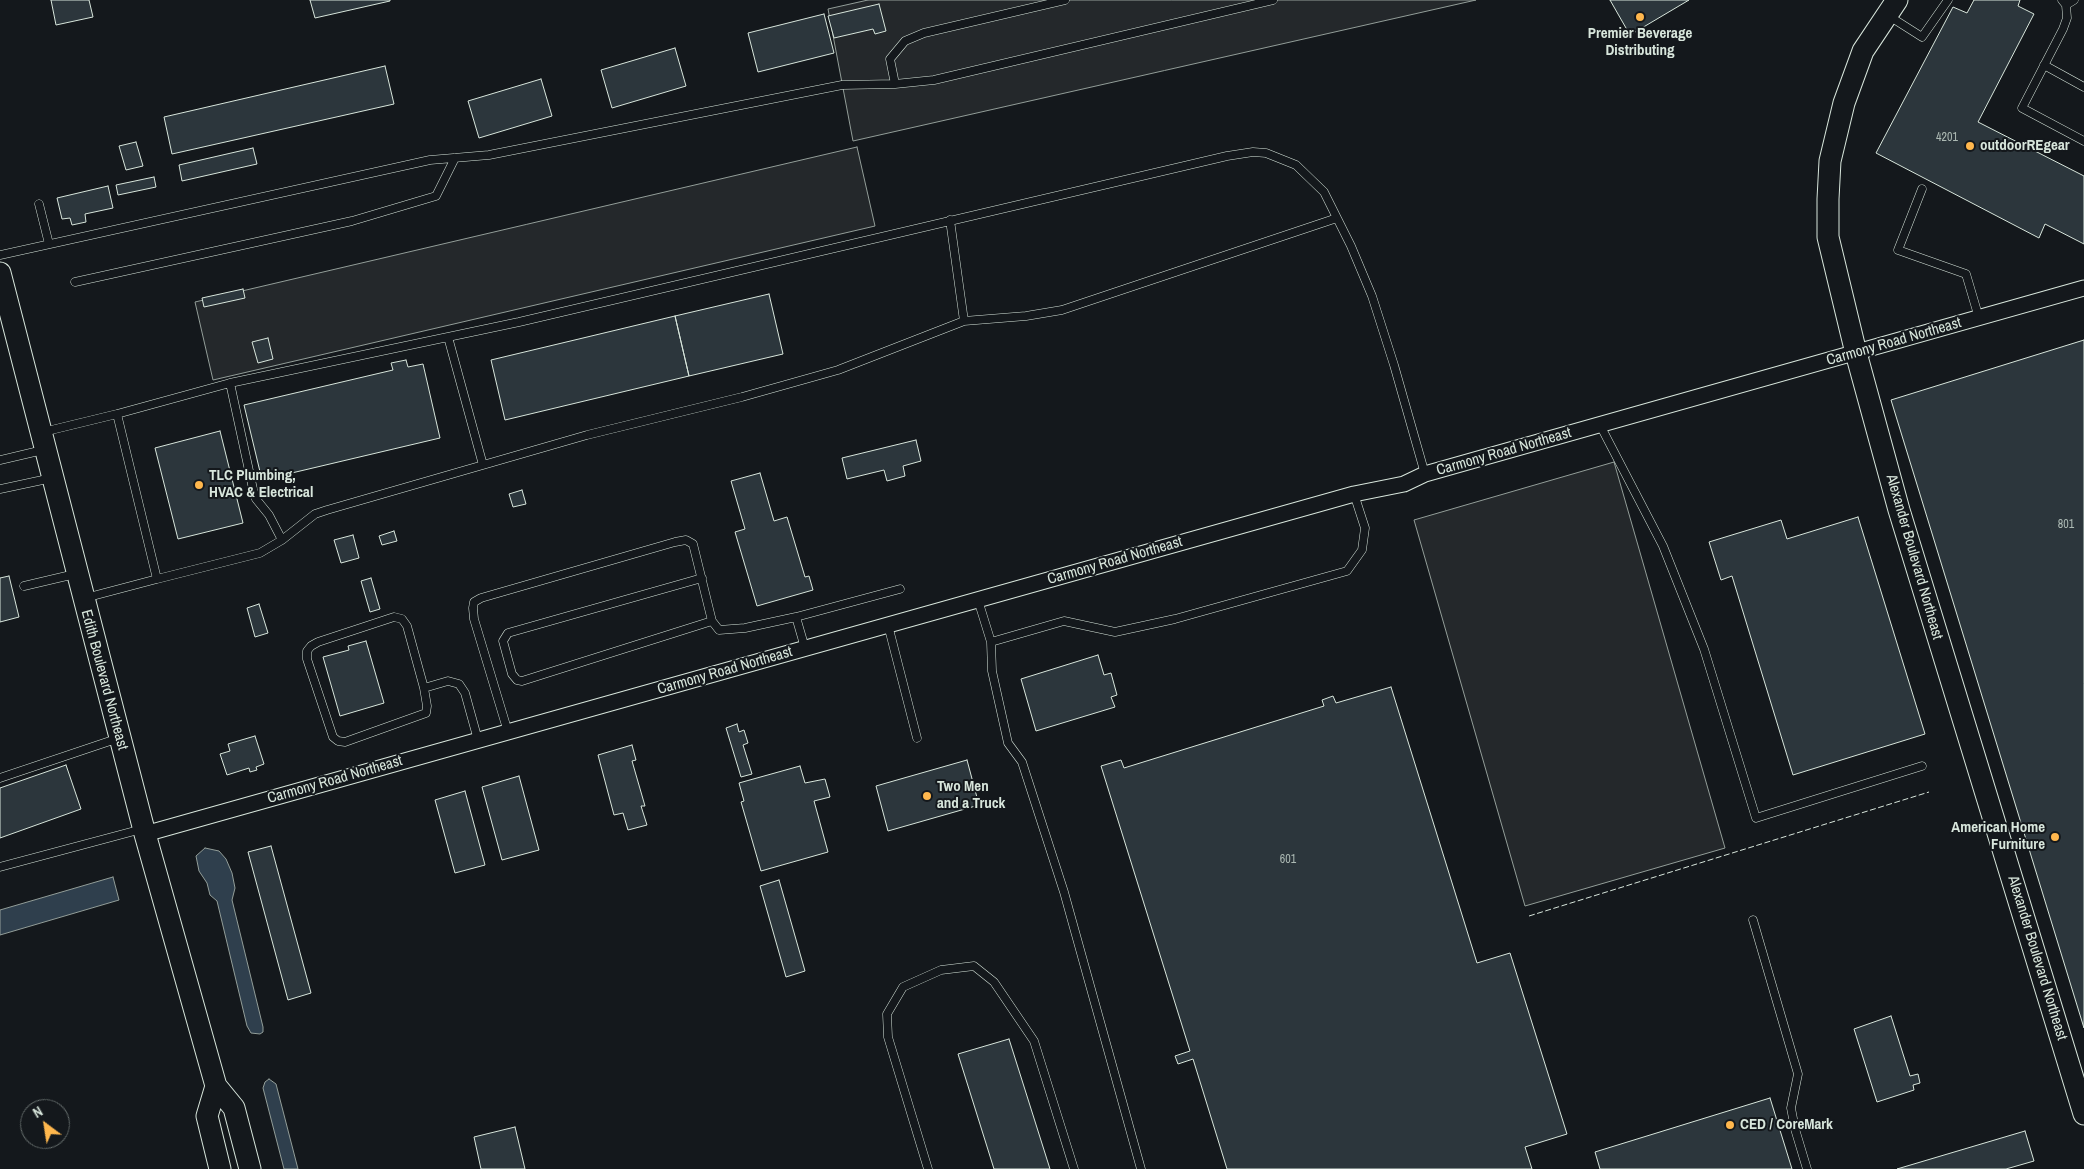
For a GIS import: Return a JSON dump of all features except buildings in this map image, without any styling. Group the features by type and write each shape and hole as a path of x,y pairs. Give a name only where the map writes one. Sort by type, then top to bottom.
{"street":[{"name":"Alexander Boulevard Northeast","path":"1892,7 1863,51 1844,103 1830,161 1828,237 1856,352 1900,510 1954,694 2084,1114"},
{"name":"Edith Boulevard Northeast","path":"0,273 144,831 216,1086 234,1108 250,1169"},
{"name":"Carmony Road Northeast","path":"144,831 508,732 1354,494 1404,484 1425,474 2084,288"},
{"path":"216,1086 207,1116 220,1169"}],"lane":[{"path":"894,84 890,59 905,41 924,33 1064,0"},
{"path":"0,255 430,160 489,155 842,85 894,84 934,80 1273,0"},
{"path":"1892,7 1922,37 1948,0"},
{"path":"2074,0 2064,2 2067,18 2063,29 2022,108 2084,140"},
{"path":"2044,65 2084,87"},
{"path":"0,460 43,441 117,414 230,383 448,337 1227,156 1253,152 1266,153 1296,165 1324,192 1372,296 1425,474"},
{"path":"75,282 352,221 436,196 455,158"},
{"path":"1922,189 1898,250 1966,274 1979,318"},
{"path":"39,204 49,244"},
{"path":"83,598 260,553 282,540 315,514 587,435 742,397 838,370 964,321 1026,316 1062,310 1337,218"},
{"path":"950,220 964,321"},
{"path":"448,337 483,465"},
{"path":"230,383 256,499 269,515 282,540"},
{"path":"117,414 157,579"},
{"path":"1600,425 1663,546 1704,649 1756,818 1922,766"},
{"path":"0,489 52,478"},
{"path":"991,642 1064,621 1115,632 1174,619 1347,571 1362,550 1365,528 1354,494"},
{"path":"508,732 474,619 474,602 481,598 686,540 693,544 712,621 720,630 746,628 796,617 900,589"},
{"path":"24,586 77,573"},
{"path":"702,578 508,633 503,641 512,674 517,680 522,681 712,621"},
{"path":"978,600 991,642 992,671 1008,744 1022,762 1064,892 1141,1169"},
{"path":"394,617 402,619 407,626 424,688 427,706 426,714 345,742 338,741 333,736 307,659 307,651 318,642 394,617"},
{"path":"796,617 805,648"},
{"path":"888,625 917,738"},
{"path":"424,688 448,681 459,684 465,693 478,740"},
{"path":"0,778 120,738"},
{"path":"0,867 144,831"},
{"path":"1753,920 1798,1074 1791,1108 1807,1169"},
{"path":"928,1169 888,1037 887,1014 903,987 941,970 974,966 994,982 1034,1041 1074,1169"}],"shaded area":[{"path":"868,0 1476,0 853,141 828,9"},
{"path":"857,147 875,226 213,380 195,302"},
{"path":"1614,462 1725,848 1525,906 1414,520"}],"water":[{"path":"205,848 219,851 226,859 232,873 235,888 232,900 263,1027 263,1032 260,1034 251,1033 247,1026 217,901 210,895 207,883 199,871 196,856"},
{"path":"113,877 119,900 0,935 0,910"},
{"path":"269,1079 276,1084 298,1169 284,1169 263,1088 265,1082"}],"fence":[{"path":"1529,916 1929,792"}],"place":[{"name":"Premier Beverage Distributing","path":"1640,17"},
{"name":"outdoorREgear","path":"1970,146"},
{"name":"TLC Plumbing, HVAC & Electrical","path":"199,485"},
{"name":"Two Men and a Truck","path":"927,796"},
{"name":"American Home Furniture","path":"2055,837"},
{"name":"CED / CoreMark","path":"1730,1125"}]}
